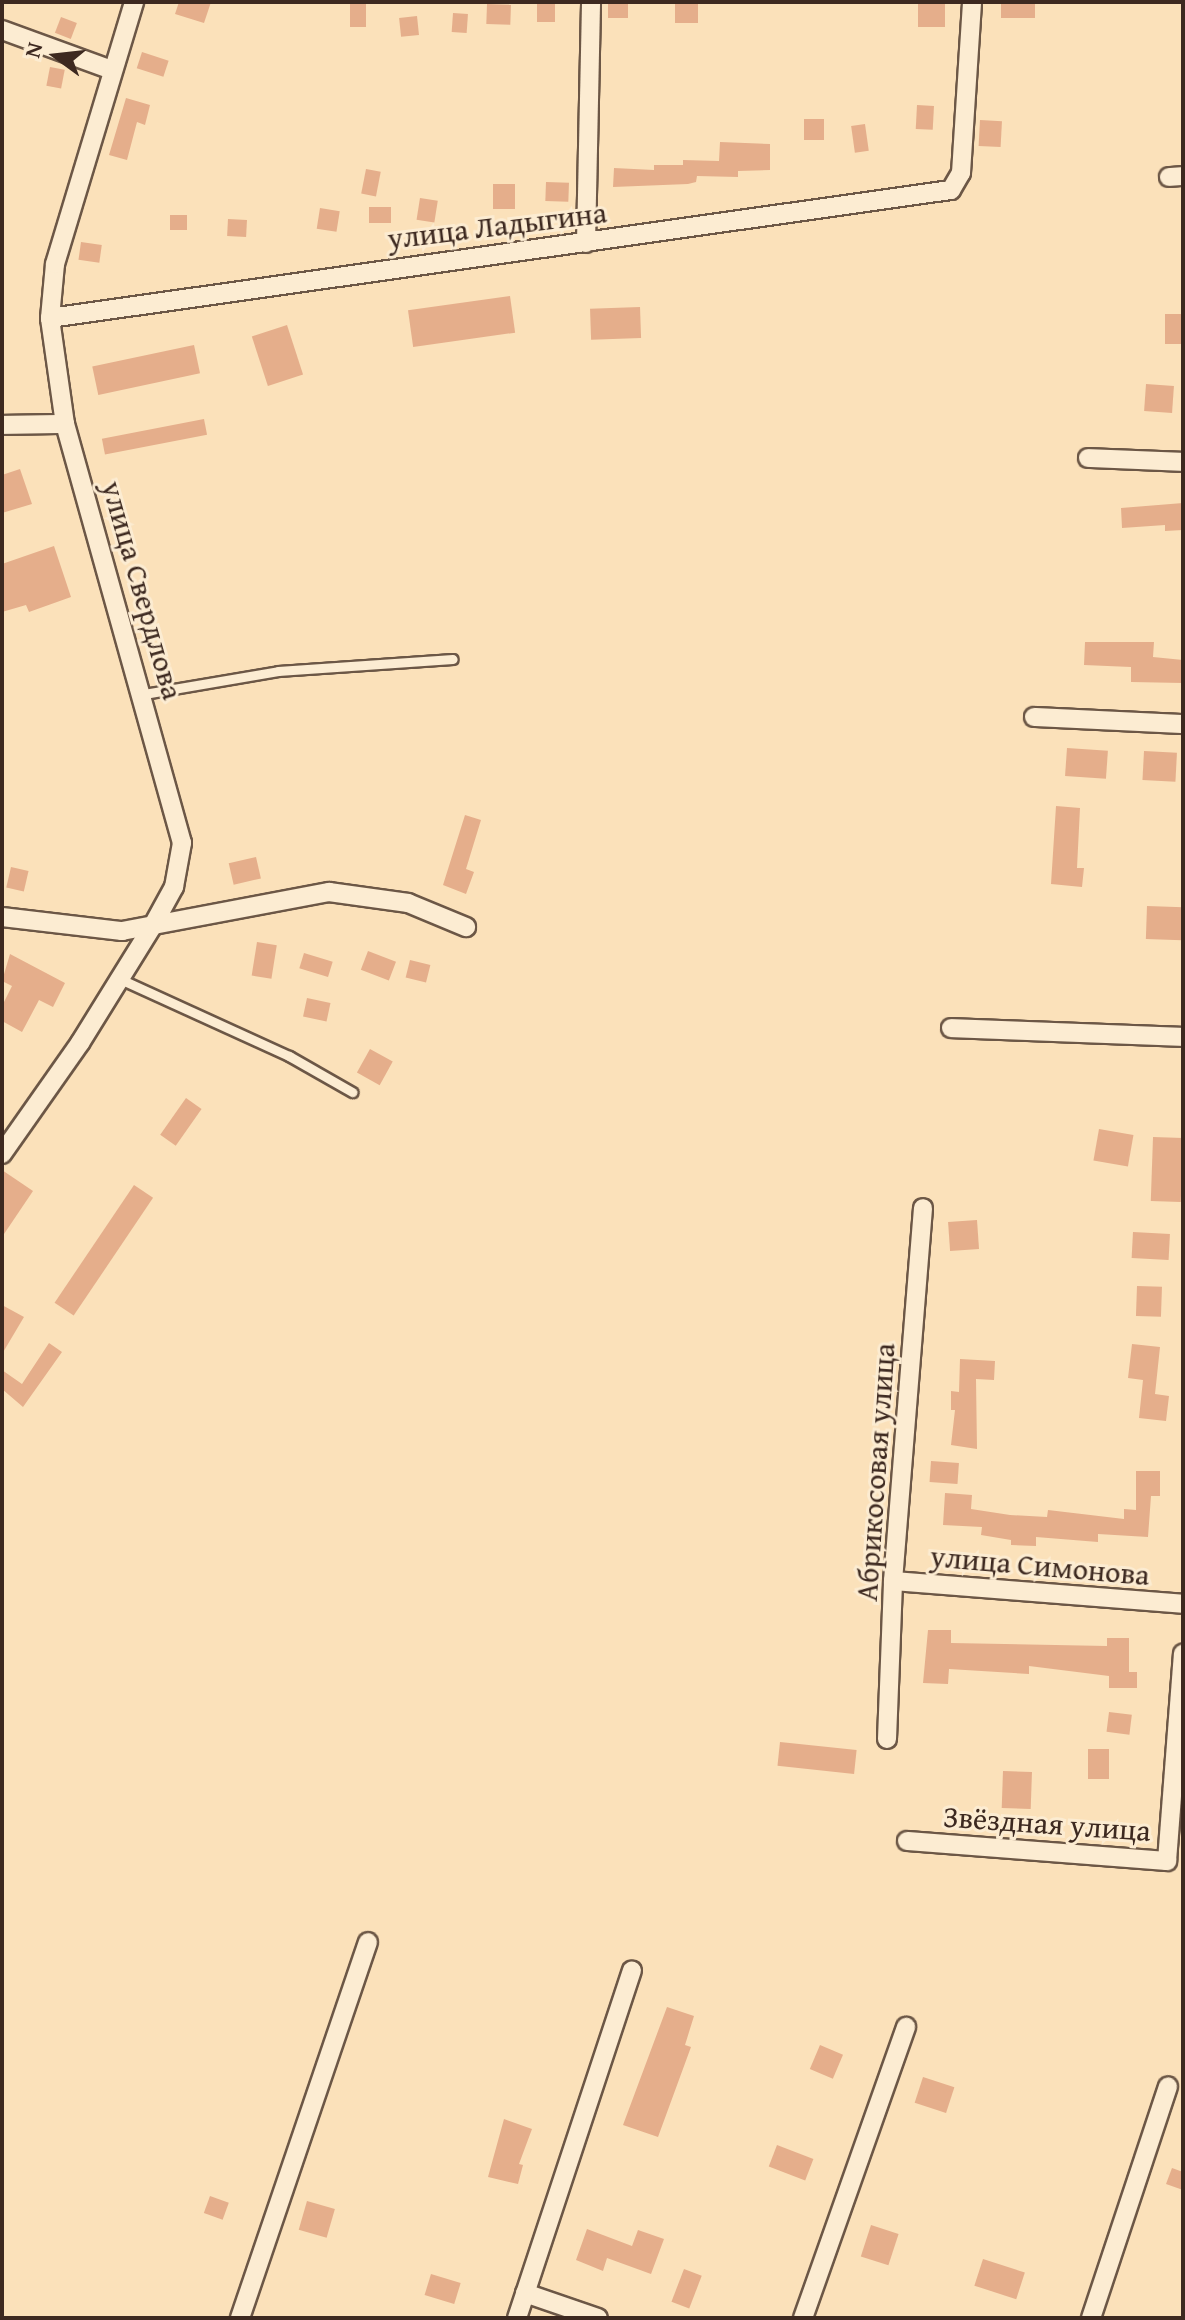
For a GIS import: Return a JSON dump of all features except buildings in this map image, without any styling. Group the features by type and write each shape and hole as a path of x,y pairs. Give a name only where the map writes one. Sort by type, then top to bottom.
{"street":[{"name":"улица Свердлова","path":"2,1154 152,927 174,887 182,843 144,694 65,424 50,318 55,264 134,2"},
{"path":"586,243 591,2"},
{"name":"улица Ладыгина","path":"50,318 358,271 586,243 951,190 961,173 972,2"},
{"path":"2,30 112,70"},
{"path":"2,425 65,424"},
{"path":"1088,458 1183,462"},
{"path":"1034,717 1183,724"},
{"path":"2,917 122,931 329,892 408,903 466,927"},
{"path":"951,1028 1183,1037"},
{"name":"Абрикосовая улица","path":"887,1739 893,1581 923,1208"},
{"name":"улица Симонова","path":"893,1581 1183,1604"},
{"name":"Звёздная улица","path":"907,1841 1167,1861 1183,1654"},
{"path":"240,2318 368,1942"},
{"path":"517,2318 632,1971"},
{"path":"803,2318 906,2027"},
{"path":"1091,2318 1168,2086"},
{"path":"525,2293 598,2318"}],"lane":[{"path":"144,694 278,671 453,659"},
{"path":"120,979 289,1056 352,1092"}]}
